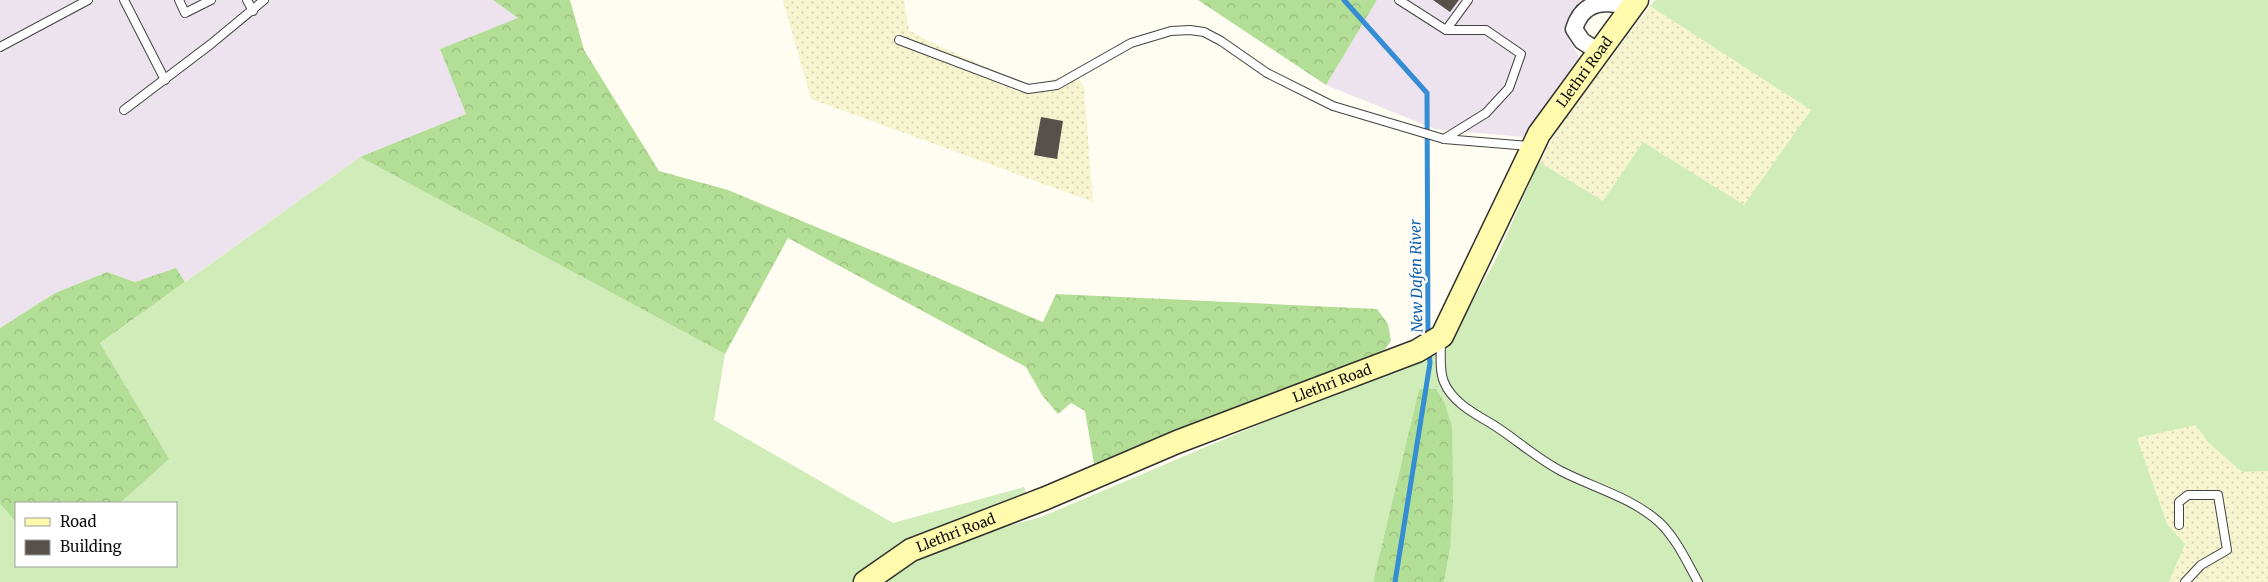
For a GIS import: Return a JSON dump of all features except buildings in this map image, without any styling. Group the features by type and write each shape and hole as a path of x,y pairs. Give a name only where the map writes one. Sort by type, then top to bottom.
{"street":[{"path":"1599,52 1582,41 1574,29 1579,15 1590,3 1606,1 1634,4"},
{"name":"Llethri Road","path":"865,582 911,550 1046,498 1176,442 1417,352 1442,336 1539,134 1634,4"}],"lane":[{"path":"0,47 88,0"},
{"path":"124,0 165,80"},
{"path":"179,0 185,13 211,0"},
{"path":"246,0 253,11"},
{"path":"124,110 211,44 264,0"},
{"path":"1399,0 1446,30 1486,30 1521,54 1509,88 1486,113 1444,139"},
{"path":"1446,30 1468,0"},
{"path":"899,40 1028,89 1058,85 1103,57 1131,43 1171,32 1190,30 1204,32 1221,41 1267,74 1333,106 1444,139 1533,146"},
{"path":"1442,336 1444,382 1452,395 1471,411 1508,434 1540,459 1646,512 1660,523 1676,543 1698,582"},
{"path":"2179,525 2179,502 2188,495 2218,494 2227,550 2201,565 2185,582"}],"shaded area":[{"path":"0,0 493,0 518,18 466,114 360,157 185,282 176,269 135,282 107,272 55,293 0,328"},
{"path":"783,0 904,0 909,30 928,41 1029,86 1076,73 1084,88 1093,202 811,99"},
{"path":"1377,0 1582,0 1570,15 1568,37 1580,59 1523,137 1435,129 1326,85"},
{"path":"1650,6 1811,110 1744,206 1643,142 1603,201 1539,162 1563,121"},
{"path":"2196,425 2209,442 2242,472 2268,471 2268,582 2169,582 2185,544 2167,524 2137,438"}],"green space":[{"path":"493,0 570,0 584,50 659,171 728,190 1043,322 1056,294 1377,309 1388,324 1391,341 1380,356 1064,480 1094,464 1085,411 1071,403 1058,414 1042,395 1026,367 788,238 725,354 360,157 466,114 440,49 518,18"},
{"path":"1198,0 1377,0 1326,85"},
{"path":"1655,0 2268,0 2268,471 2242,472 2208,442 2196,425 2137,438 2167,524 2185,544 2169,582 1444,582 1450,549 1419,389 1373,582 872,582 913,559 971,536 1041,517 1350,386 1454,334 1494,263 1539,162 1603,201 1643,142 1744,205 1811,110 1650,6"},
{"path":"360,157 725,354 714,420 893,523 1024,487 1031,504 865,582 0,582 0,504 15,521 15,567 178,567 178,502 121,502 168,459 100,343"},
{"path":"176,268 185,282 100,343 169,459 121,502 15,502 15,521 0,504 0,328 55,293 107,272 135,282"},
{"path":"1419,389 1436,389 1445,404 1452,427 1453,500 1450,549 1444,582 1373,582"}],"waterway":[{"name":"New Dafen River","path":"1344,0 1427,93 1428,337"},
{"name":"New Dafen River","path":"1395,582 1430,363 1429,350"}]}
